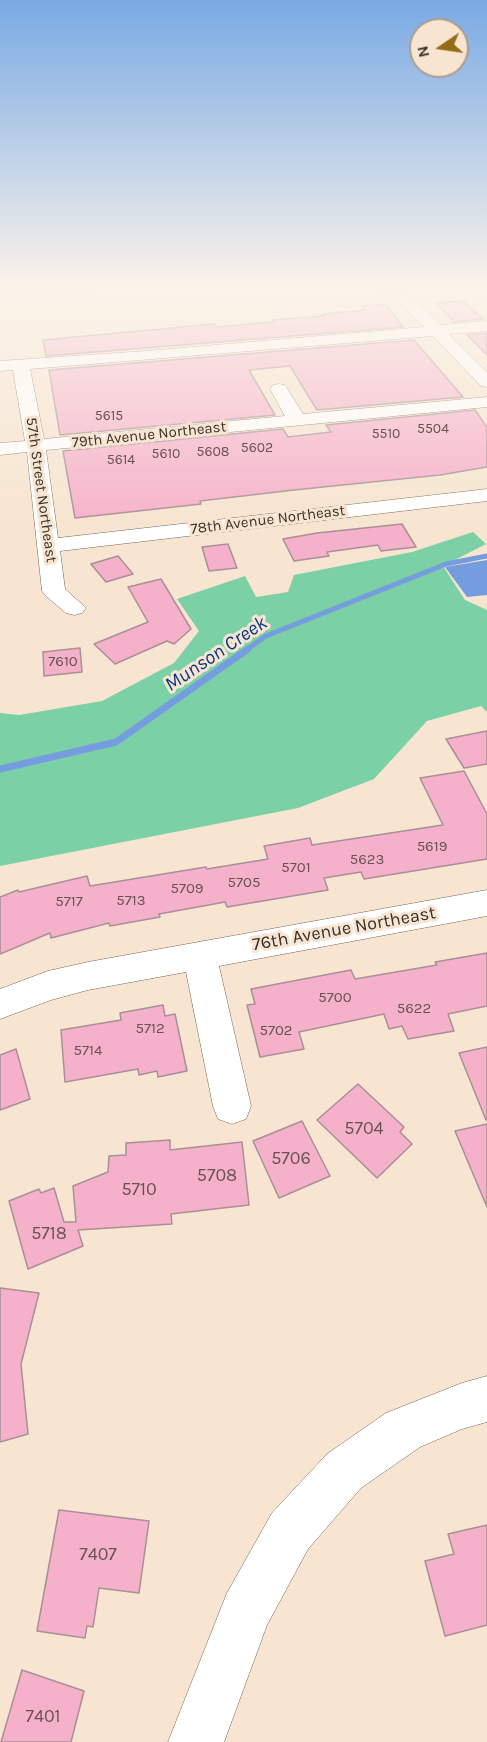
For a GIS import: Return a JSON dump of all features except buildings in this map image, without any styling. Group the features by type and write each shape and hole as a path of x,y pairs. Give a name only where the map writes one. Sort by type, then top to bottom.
{"street":[{"name":"57th Street Northeast","path":"21,365 36,446 54,591 74,608"},
{"path":"471,365 487,382"},
{"path":"279,389 297,420"},
{"name":"79th Avenue Northeast","path":"0,449 487,402"},
{"name":"78th Avenue Northeast","path":"50,546 487,495"},
{"name":"76th Avenue Northeast","path":"0,1004 48,986 88,976 487,903"},
{"path":"200,955 232,1106"},
{"path":"196,1742 246,1612 290,1531 344,1471 403,1430 462,1406 487,1399"}],"green space":[{"path":"473,532 486,544 443,566 465,600 487,610 487,712 481,706 427,721 374,779 298,808 0,866 0,713 19,715 102,701 174,663 199,631 177,599 245,576 256,597 288,592 294,575 412,552"}],"water":[{"path":"487,560 487,595 467,597 445,567"}],"waterway":[{"name":"Munson Creek","path":"246,650 266,636 446,564 487,556"},
{"name":"Munson Creek","path":"0,769 116,742 248,649"}]}
